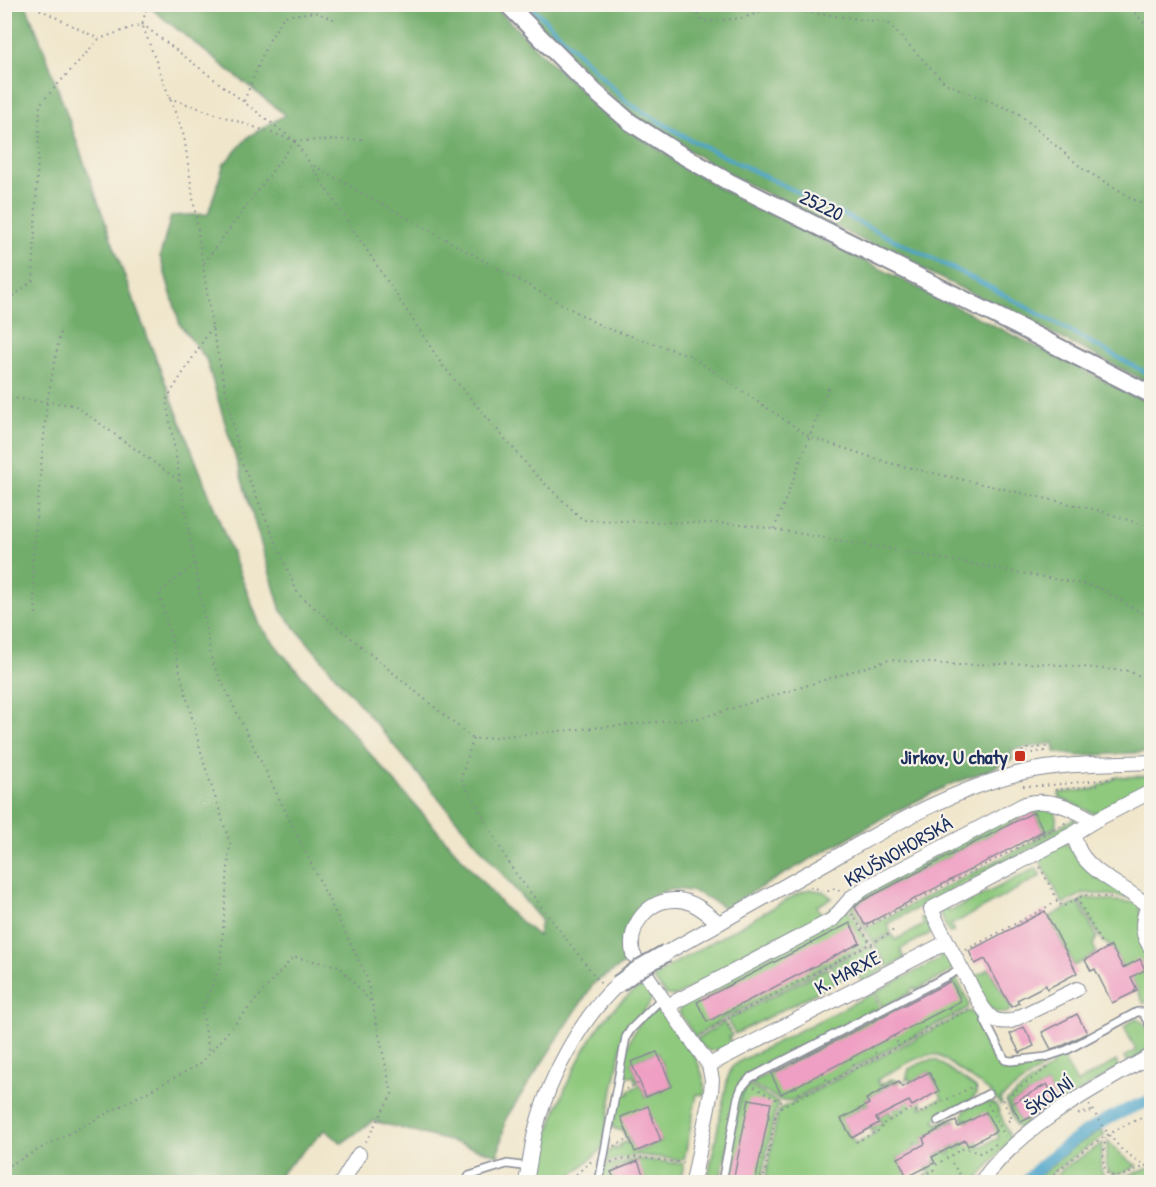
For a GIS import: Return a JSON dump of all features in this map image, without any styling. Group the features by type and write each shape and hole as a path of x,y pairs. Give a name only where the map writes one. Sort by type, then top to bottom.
{"street":[{"name":"25220","path":"507,4 601,97 630,122 675,151 729,182 1152,395"},
{"path":"526,1182 534,1136 545,1100 561,1064 593,1012 613,989 640,968 888,827 933,804 978,786 1027,772 1074,766 1152,762"},
{"path":"1077,989 1011,1021 999,1022 980,1004 931,909 1030,849 1073,834 1088,817 1152,790"},
{"name":"KRUŠNOHORSKÁ","path":"664,1002 832,921 848,902 865,888 1025,804 1033,801 1047,801 1064,805 1088,817"},
{"path":"1073,834 1080,851 1091,865 1150,905 1143,924 1144,936 1152,949"},
{"path":"693,1182 711,1092 712,1080 709,1065 664,1002 633,954 631,946 638,920 649,908 663,902 678,900 696,905 719,923"},
{"name":"K. MARXE","path":"709,1065 947,942"},
{"name":"ŠKOLNÍ","path":"981,1182 1002,1156 1050,1118 1082,1095 1152,1055"},
{"path":"342,1182 359,1154"}],"lane":[{"path":"722,1182 738,1097 741,1087 750,1078 962,969"},
{"name":"KRUŠNOHORSKÁ","path":"599,1182 626,1037 631,1029 664,1002"},
{"path":"989,1015 985,1021 1005,1060 1011,1061 1046,1057 1067,1050 1137,1012 1144,1015 1152,1029"},
{"path":"938,1121 986,1095"},
{"path":"467,1182 469,1176 507,1164 529,1167"}],"path":[{"path":"29,4 99,39"},
{"path":"148,4 142,24 183,136 212,327 241,461 298,594 473,739 701,718 889,660 959,665 1037,663 1128,671 1152,681"},
{"path":"691,4 703,22 742,18 771,9 888,23 945,83 1018,113 1083,169 1152,210"},
{"path":"1127,4 1152,32"},
{"path":"244,101 267,44 284,16 315,12 336,21"},
{"path":"4,304 33,280 40,104 99,39 142,24"},
{"path":"142,24 295,141 443,366 535,474 583,520 742,524 774,529 1098,587 1152,619"},
{"path":"169,98 295,141 366,139"},
{"path":"203,264 295,141"},
{"path":"311,165 603,327 689,355 810,437 889,463 1101,511 1143,525"},
{"path":"212,327 166,400 212,662 366,975 392,1094 359,1154"},
{"path":"36,614 32,566 47,402 61,328"},
{"path":"774,529 830,384"},
{"path":"4,397 74,405 181,482"},
{"path":"195,564 159,593 204,763 230,843 219,966 202,1009 209,1053"},
{"path":"473,739 461,778 513,870 613,989"},
{"path":"1045,751 1016,754 1028,749 1051,746"},
{"path":"1055,790 1095,786 1118,775"},
{"path":"1021,786 1110,779"},
{"path":"1088,817 1033,838 1030,849 1062,908 1084,895 1118,898"},
{"path":"862,929 957,878 1030,849"},
{"path":"819,881 809,886 828,891 835,888 848,902 881,959"},
{"path":"1077,898 1100,941 1096,943"},
{"path":"955,956 1058,901"},
{"path":"692,1041 752,1005 893,930"},
{"path":"859,944 861,949"},
{"path":"847,950 849,955"},
{"path":"4,1168 200,1064 293,957 339,966 372,1003"},
{"path":"826,961 836,982"},
{"path":"804,972 806,977"},
{"path":"793,978 796,983"},
{"path":"776,986 779,991"},
{"path":"749,1000 752,1005"},
{"path":"756,1178 764,1181 779,1108 954,1018 972,1008 973,1005"},
{"path":"948,1008 954,1018"},
{"path":"722,1014 734,1035"},
{"path":"921,1022 927,1031"},
{"path":"894,1036 898,1046"},
{"path":"872,1047 878,1057"},
{"path":"1008,1121 1012,1119 1003,1100 1050,1065 1046,1057"},
{"path":"851,1058 855,1069"},
{"path":"823,1072 828,1083"},
{"path":"746,1082 785,1104"},
{"path":"616,1092 640,1083"},
{"path":"856,1142 882,1129 881,1125 910,1109 920,1113 976,1085"},
{"path":"796,1087 801,1097"},
{"path":"912,1181 934,1170 937,1164 964,1148 980,1153 1006,1138 986,1095"},
{"path":"1093,1111 1107,1134 1122,1150 1145,1166"},
{"path":"1045,1182 1064,1165 1107,1134 1152,1114"},
{"path":"768,1117 776,1118"},
{"path":"1107,1134 1104,1166 1111,1176 1131,1173 1152,1164"},
{"path":"567,1182 604,1150 630,1138"},
{"path":"762,1147 770,1148"},
{"path":"602,1164 636,1157 697,1165"},
{"path":"952,1163 965,1182"}],"green space":[{"path":"5,5 26,5 132,297 260,625 281,652 506,909 538,936 541,920 281,611 206,359 180,325 160,256 171,216 208,214 224,164 249,136 285,115 147,5 493,5 556,68 622,126 719,188 1151,404 1151,752 1078,756 1055,752 1054,743 1011,750 1013,759 949,785 894,812 724,908 704,896 688,891 665,891 650,898 637,910 626,934 624,945 629,961 594,983 506,1118 498,1155 373,1121 342,1143 325,1130 272,1182 5,1182"},
{"path":"518,5 1151,5 1151,387 1141,379 1020,317 731,176 642,122 616,101"},
{"path":"1151,776 1151,785 1093,813 1060,798 1059,793 1094,789 1117,777"},
{"path":"1026,808 1056,808 1056,826 1034,838 1044,831 1034,812 855,905 867,925 863,927 849,906 855,899"},
{"path":"1075,818 1074,826 887,924 891,933 873,942 864,929 1029,844"},
{"path":"1064,843 1071,847 1088,867 1131,897 1084,893 1063,904 1038,857"},
{"path":"1036,868 1041,876 951,925 954,932 949,933 940,913 946,904 949,912"},
{"path":"810,889 824,892 832,898 817,906 821,914 836,906 836,912 676,996 666,995 653,978 673,964"},
{"path":"1085,898 1138,903 1151,955 1151,995 1144,1004 1131,977 1123,968 1111,946 1103,942 1080,901"},
{"path":"1078,902 1097,937 1093,945 1097,953 1074,966 1049,917"},
{"path":"847,909 868,942 866,945 723,1019 695,1037 679,1012 683,1002"},
{"path":"925,916 934,929 933,932 900,949 904,959 888,967 874,944 892,935 895,940 924,925 921,918"},
{"path":"870,946 885,969 862,982 856,972 837,981 830,966"},
{"path":"943,950 950,959 952,971 916,990 914,988 910,990 910,993 883,1007 875,992 940,959 937,952"},
{"path":"827,968 835,983 735,1034 727,1020"},
{"path":"989,969 1012,1009 1006,1013 995,1012 988,1006 972,978"},
{"path":"953,976 969,1003 968,1008 792,1100 782,1101 750,1083"},
{"path":"645,984 651,993 651,999 628,1030 621,1047 602,1149 564,1182 541,1182 542,1163 554,1117 574,1070 610,1013"},
{"path":"873,993 880,1008 864,1014 865,1016 800,1050 799,1048 794,1050 795,1052 746,1079 719,1182 707,1182 732,1067"},
{"path":"662,1009 691,1049 704,1083 705,1095 697,1094 684,1160 636,1155 606,1162 611,1150 615,1147 616,1150 620,1148 619,1145 630,1140 636,1152 661,1141 647,1106 629,1137 626,1138 623,1131 612,1126 616,1103 624,1092 626,1095 630,1093 629,1090 641,1085 646,1097 672,1086 657,1052 631,1062 639,1082 636,1083 633,1076 627,1076 622,1071 629,1042 638,1025 644,1018"},
{"path":"969,1011 974,1014 1002,1067 1047,1064 1000,1099 1001,1105 989,1091 938,1055 915,1059 877,1080 880,1085 891,1079 899,1081 893,1085 891,1081 888,1083 890,1086 886,1089 884,1085 881,1086 883,1090 866,1099 869,1104 863,1107 861,1104 858,1105 860,1109 842,1119 855,1144 876,1133 870,1128 882,1122 879,1116 889,1111 892,1116 895,1115 893,1109 900,1105 903,1111 905,1109 903,1104 909,1100 921,1101 923,1105 920,1106 921,1109 942,1098 929,1072 911,1082 909,1078 906,1080 909,1069 919,1064 936,1060 976,1088 976,1094 970,1101 934,1120 937,1124 949,1118 956,1121 949,1124 948,1121 942,1128 941,1125 938,1127 939,1130 923,1138 925,1144 919,1147 917,1144 914,1145 916,1149 898,1158 910,1182 765,1182 780,1109"},
{"path":"1135,1018 1143,1022 1148,1030 1151,1049 1127,1062 1124,1057 1136,1050 1124,1027"},
{"path":"724,1022 732,1036 729,1037 733,1045 710,1051 696,1040"},
{"path":"1061,1055 1077,1083 1116,1061 1119,1067 1042,1116 1041,1111 1057,1102 1047,1084 1011,1104 1021,1122 1026,1120 1029,1128 1023,1129 1016,1126 1006,1101 1052,1066 1049,1058"},
{"path":"748,1085 779,1103 774,1116 761,1182 725,1182 741,1097"},
{"path":"981,1101 997,1107 1011,1139 975,1182 966,1180 962,1182 912,1182 931,1173 926,1168 935,1163 934,1161 937,1160 935,1156 946,1151 948,1154 951,1153 949,1149 956,1145 958,1149 961,1147 959,1143 965,1140 977,1141 978,1148 999,1138 986,1113 968,1122 966,1119 963,1121 965,1110"},
{"path":"1101,1130 1105,1135 1063,1164 1042,1182 1033,1182 1071,1149"},
{"path":"1108,1141 1120,1154 1137,1166 1112,1174 1106,1162"},
{"path":"1103,1143 1100,1161 1102,1172 1105,1175 1117,1179 1151,1167 1151,1182 1049,1182 1065,1167"},
{"path":"637,1159 684,1164 680,1182 646,1182 637,1161 612,1172 616,1182 602,1180 605,1166"}],"building":[{"path":"1034,812 1044,831 865,925 855,907 862,901"},
{"path":"1045,911 1077,973 1047,989 1046,985 1017,1000 1019,1003 1011,1007 985,959 975,964 969,951"},
{"path":"850,923 860,943 707,1022 697,1002"},
{"path":"1111,946 1123,968 1140,959 1145,970 1131,977 1137,990 1135,992 1112,1003 1095,969 1091,971 1085,960"},
{"path":"951,981 961,1001 781,1094 771,1074"},
{"path":"1077,1014 1087,1033 1051,1049 1042,1032"},
{"path":"1024,1027 1034,1046 1020,1053 1010,1034"},
{"path":"657,1052 672,1086 646,1097 631,1062"},
{"path":"929,1072 939,1091 912,1106 909,1101 876,1118 879,1123 852,1138 841,1119 869,1104 866,1099 890,1086 899,1082 902,1087"},
{"path":"1047,1084 1057,1101 1021,1122 1011,1104"},
{"path":"749,1099 771,1103 755,1182 733,1182"},
{"path":"648,1106 661,1141 635,1152 621,1117"},
{"path":"986,1112 996,1131 968,1146 965,1140 932,1157 935,1163 907,1177 898,1158 925,1144 923,1138 949,1124 956,1121 958,1127"},
{"path":"638,1161 646,1182 616,1182 611,1172"}],"waterway":[{"path":"529,4 628,103 689,139 984,284 1152,376"},
{"path":"1025,1182 1067,1145 1100,1123 1152,1100"}],"place":[{"name":"Jirkov, U chaty","path":"1020,756"}]}
